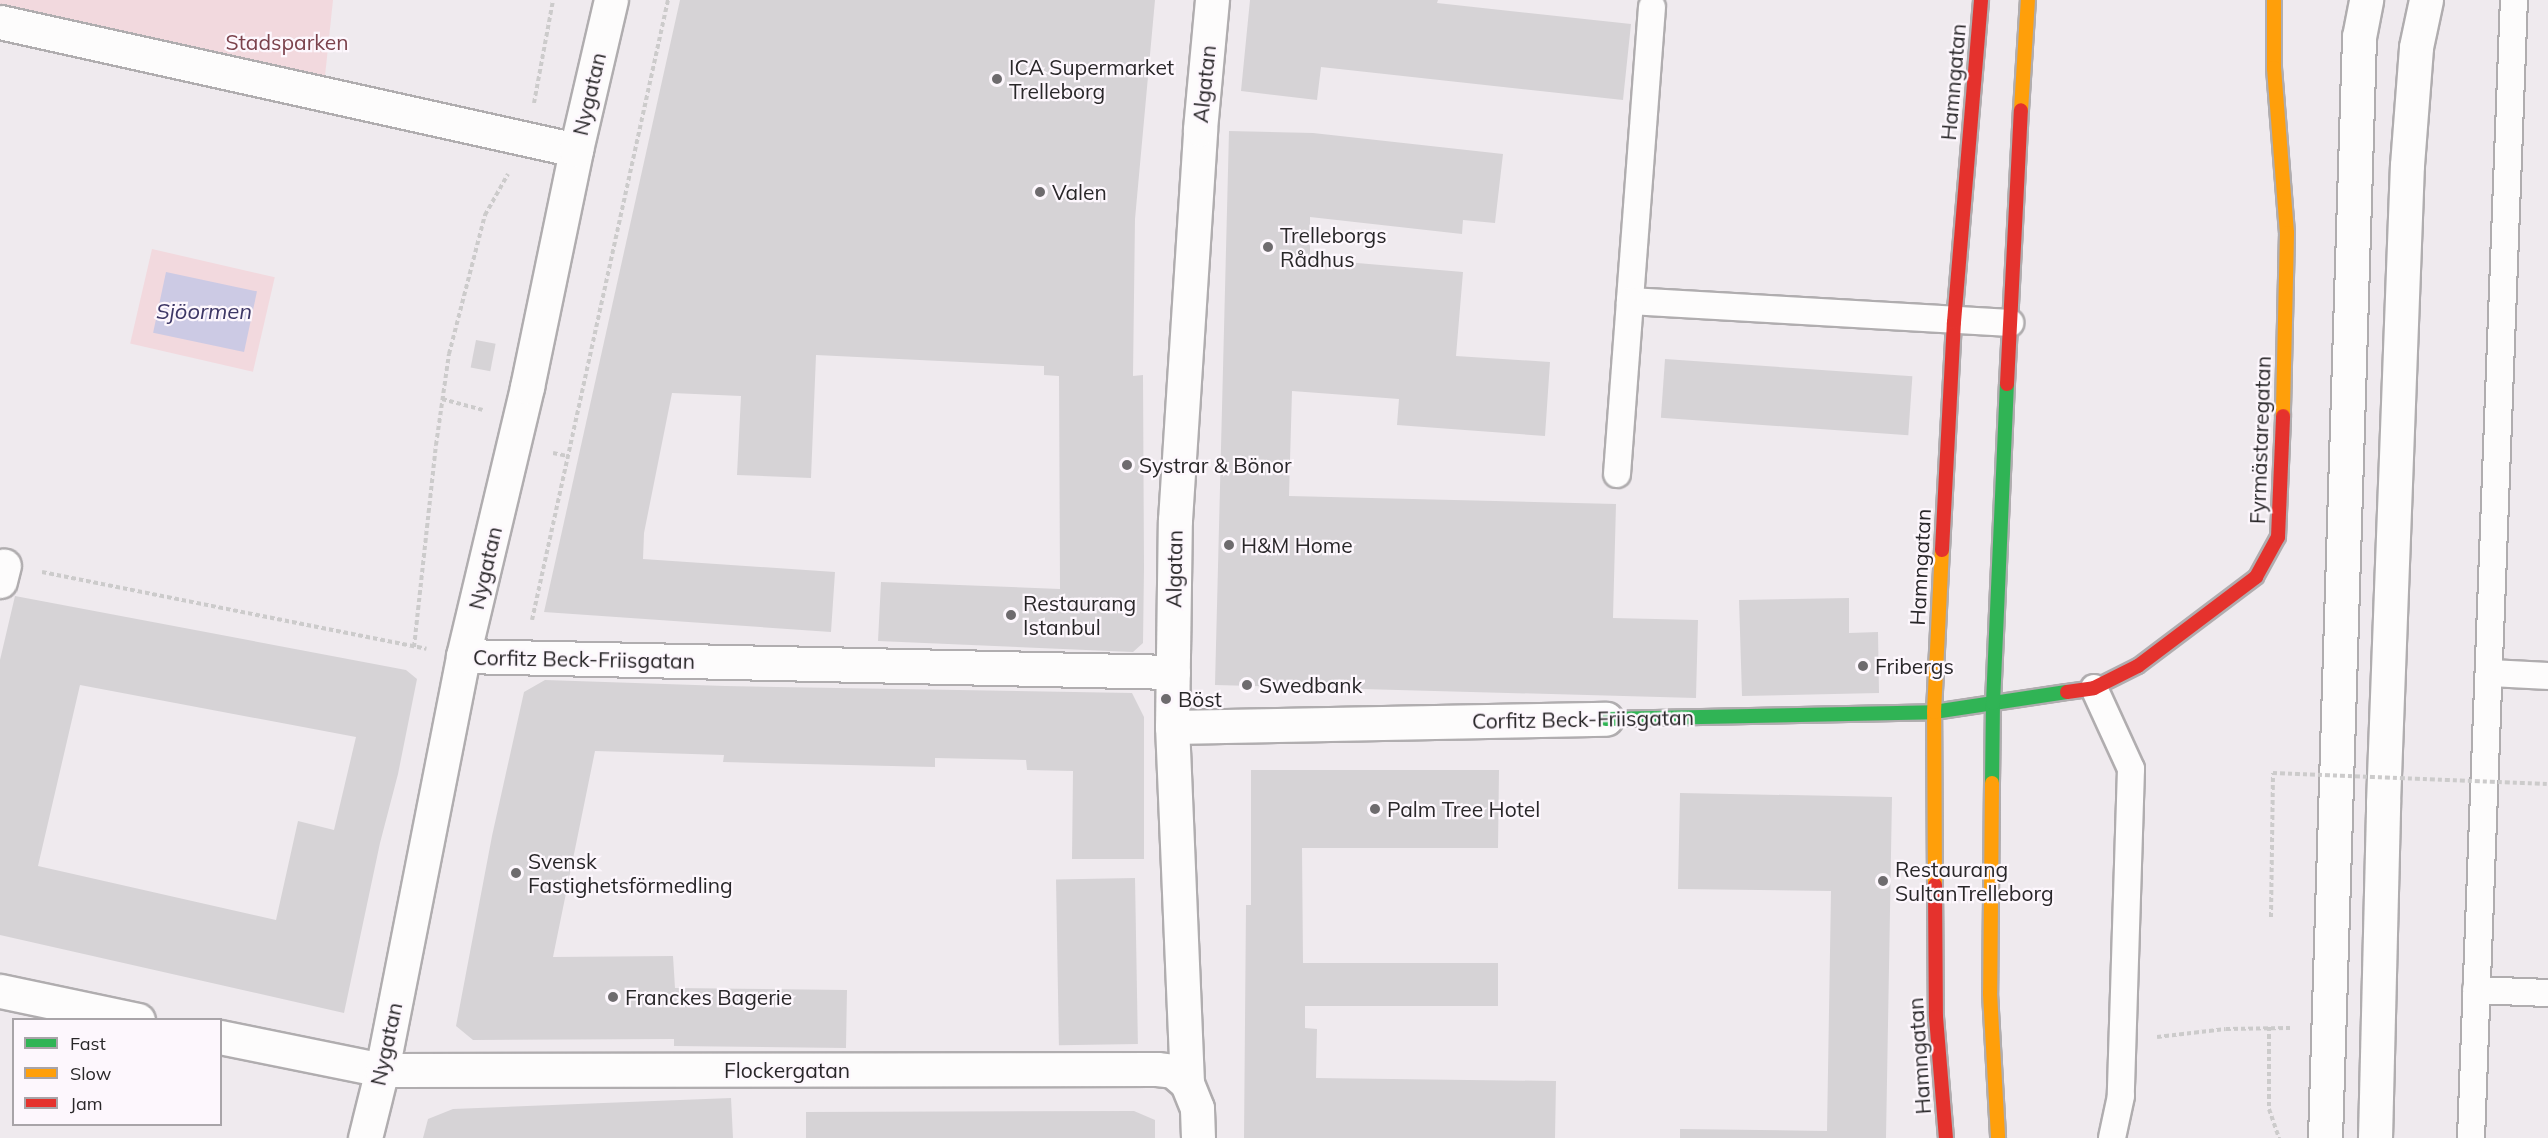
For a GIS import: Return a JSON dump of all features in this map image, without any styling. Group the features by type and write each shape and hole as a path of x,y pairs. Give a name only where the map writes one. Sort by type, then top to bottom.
{"main road":[{"name":"Hamngatan","path":"1946,1138 1936,1017 1934,712 1954,322 1981,0"},
{"path":"1998,1138 1990,993 1993,703 2010,323 2028,0"},
{"name":"Fyrmästaregatan","path":"1993,703 2094,688 2138,666 2256,577 2278,537 2281,509 2287,233 2274,68 2274,0"},
{"name":"Corfitz Beck-Friisgatan","path":"1606,719 1934,712 1993,703"}],"street":[{"name":"Nygatan","path":"365,1138 382,1070 463,656 527,387 576,150 611,0"},
{"name":"Algatan","path":"1197,1138 1197,1108 1187,1083 1172,727 1175,519 1200,129 1212,0"},
{"path":"2325,1138 2359,37 2366,0"},
{"path":"2375,1138 2382,803 2407,165 2416,47 2426,0"},
{"path":"0,22 576,150"},
{"name":"Corfitz Beck-Friisgatan","path":"463,656 1173,672"},
{"name":"Corfitz Beck-Friisgatan","path":"1172,727 1606,719"},
{"path":"0,991 128,1018"},
{"name":"Flockergatan","path":"222,1037 382,1070 1157,1070 1173,1071 1187,1083"}],"lane":[{"path":"2471,1138 2514,0"},
{"path":"1617,474 1652,7"},
{"path":"1630,301 1954,322 2010,323"},
{"path":"2489,673 2548,676"},
{"path":"2094,688 2131,769 2121,1096 2112,1138"},
{"path":"2476,990 2548,993"}],"path":[{"path":"414,646 449,354 485,215 527,140 552,0"},
{"path":"530,658 532,618 668,0"},
{"path":"442,399 489,412"},
{"path":"553,453 567,456"},
{"name":"Corfitz Beck-Friisgatan","path":"2,573 463,656"},
{"path":"2271,917 2273,772 2548,784"},
{"path":"2123,1041 2226,1029 2270,1028 2269,1109 2279,1138"}],"green space":[{"name":"Stadsparken","path":"0,0 333,0 323,95 0,22"},
{"path":"152,249 275,277 253,372 130,344"}],"water":[{"name":"Sjöormen","path":"166,272 257,291 244,352 153,333"}],"building":[{"path":"680,0 1155,0 1135,219 1133,376 1143,375 1144,568 1143,643 1133,652 878,641 881,582 1060,589 1059,376 1044,375 1044,366 816,355 811,478 737,475 741,396 672,393 644,533 643,559 835,572 831,632 544,612"},
{"path":"1250,0 1438,0 1437,3 1631,24 1623,100 1321,67 1317,100 1241,91"},
{"path":"1229,131 1313,133 1503,154 1495,223 1463,220 1462,234 1310,217 1310,259 1463,272 1456,356 1550,362 1545,436 1397,425 1399,399 1292,391 1289,496 1616,504 1613,618 1698,620 1696,698 1215,685"},
{"path":"476,340 496,344 490,371 471,367"},
{"path":"1665,359 1912,376 1908,435 1661,418"},
{"path":"15,596 406,670 417,679 344,1013 0,935 0,660","holes":["80,685 356,737 334,830 298,821 276,920 38,866"]},
{"path":"1849,598 1849,633 1878,632 1879,693 1742,696 1739,600"},
{"path":"545,680 725,686 1132,693 1144,717 1144,859 1072,859 1073,771 1027,770 1026,760 935,758 935,767 723,762 724,755 595,751 553,957 673,956 675,988 847,990 846,1048 674,1046 674,1039 473,1040 456,1026 492,836 524,692"},
{"path":"1251,770 1499,770 1498,848 1302,848 1303,963 1498,963 1498,1006 1305,1006 1305,1028 1317,1029 1316,1078 1556,1081 1555,1138 1244,1138 1246,905 1251,905"},
{"path":"1680,793 1892,797 1886,1138 1680,1138 1680,1129 1827,1131 1831,891 1678,889"},
{"path":"1135,878 1138,1044 1059,1045 1056,879"},
{"path":"731,1098 733,1138 423,1138 428,1119 453,1109"},
{"path":"1134,1111 1155,1120 1155,1138 806,1138 806,1112"}],"traffic: fast":[{"path":"1992,783 1993,703 2007,384"},
{"path":"1606,719 1934,712 2067,692"}],"traffic: slow":[{"path":"2021,110 2028,0"},
{"path":"2274,0 2274,68 2287,233 2283,416"},
{"path":"1935,885 1934,712 1942,550"},
{"path":"1992,783 1990,993 1998,1138"}],"traffic: jam":[{"path":"1942,550 1954,322 1981,0"},
{"path":"2007,384 2021,110"},
{"path":"2067,692 2094,688 2138,666 2256,577 2278,537 2283,416"},
{"path":"1935,885 1936,1017 1946,1138"}],"place":[{"name":"ICA Supermarket Trelleborg","path":"997,79"},
{"name":"Valen","path":"1040,192"},
{"name":"Trelleborgs Rådhus","path":"1268,247"},
{"name":"Systrar & Bönor","path":"1127,465"},
{"name":"H&M Home","path":"1229,545"},
{"name":"Restaurang Istanbul","path":"1011,615"},
{"name":"Fribergs","path":"1863,666"},
{"name":"Swedbank","path":"1247,685"},
{"name":"Böst","path":"1166,699"},
{"name":"Palm Tree Hotel","path":"1375,809"},
{"name":"Svensk Fastighetsförmedling","path":"516,873"},
{"name":"Restaurang SultanTrelleborg","path":"1883,881"},
{"name":"Franckes Bagerie","path":"613,997"}]}
